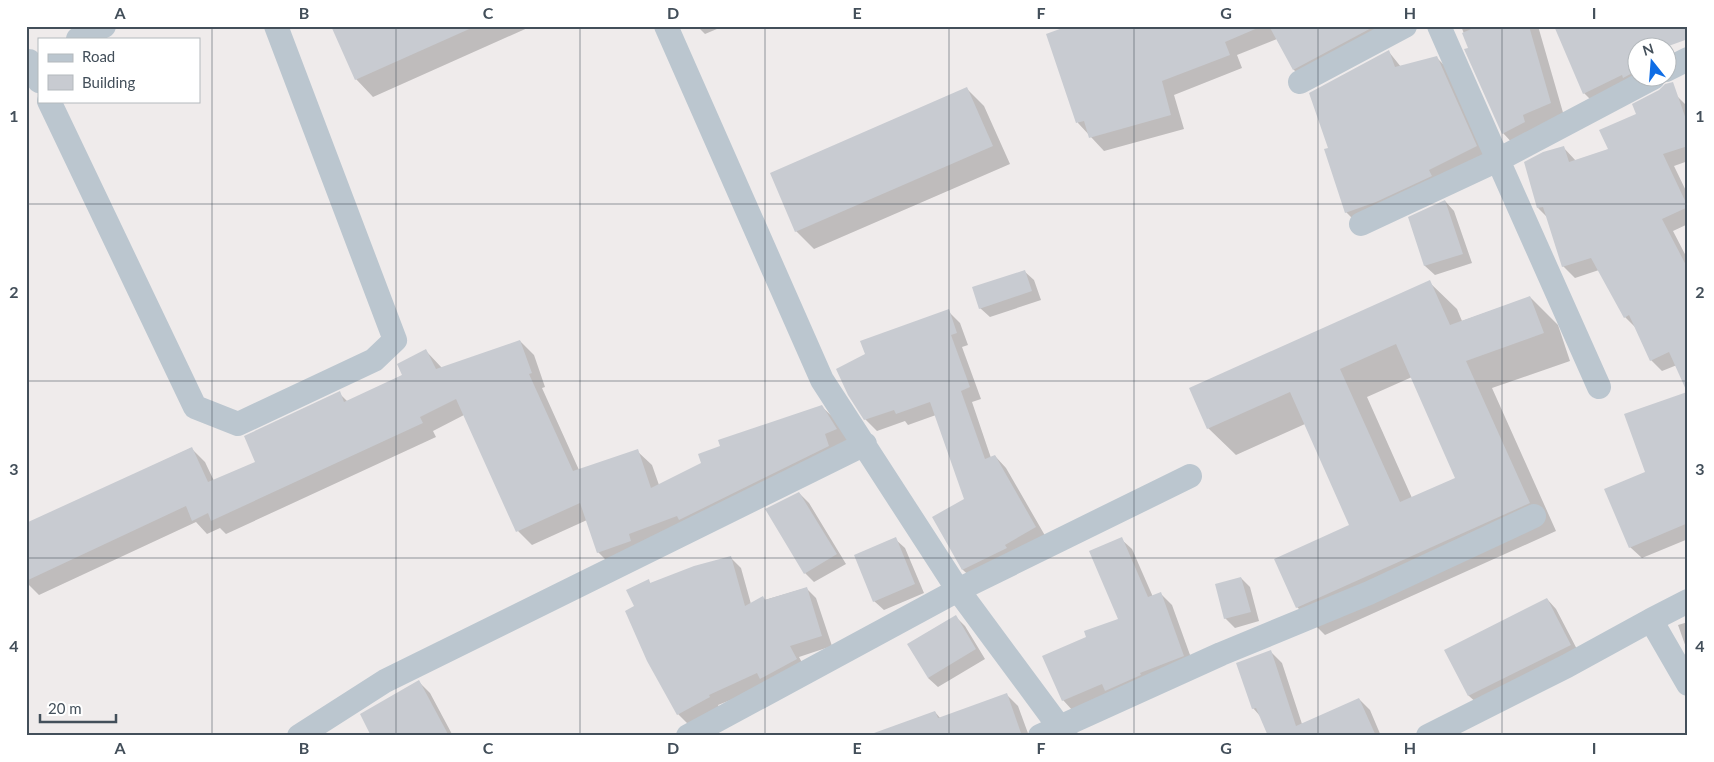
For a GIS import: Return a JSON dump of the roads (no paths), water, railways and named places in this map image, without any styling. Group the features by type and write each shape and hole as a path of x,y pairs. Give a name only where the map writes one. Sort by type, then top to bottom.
{"street":[{"path":"80,38 104,26"},
{"path":"48,102 195,407 238,424 374,360 395,340 276,26"},
{"path":"666,26 822,380 958,590 1055,732 1212,658 1368,593 1534,516"},
{"path":"1300,82 1405,26"},
{"path":"1439,26 1599,387"},
{"path":"1676,65 1688,59"},
{"path":"1361,224 1498,160 1634,88"},
{"path":"298,736 385,681 865,444"},
{"path":"688,736 958,590 1190,476"},
{"path":"1428,736 1567,666 1688,601"},
{"path":"1651,620 1688,684"}]}
